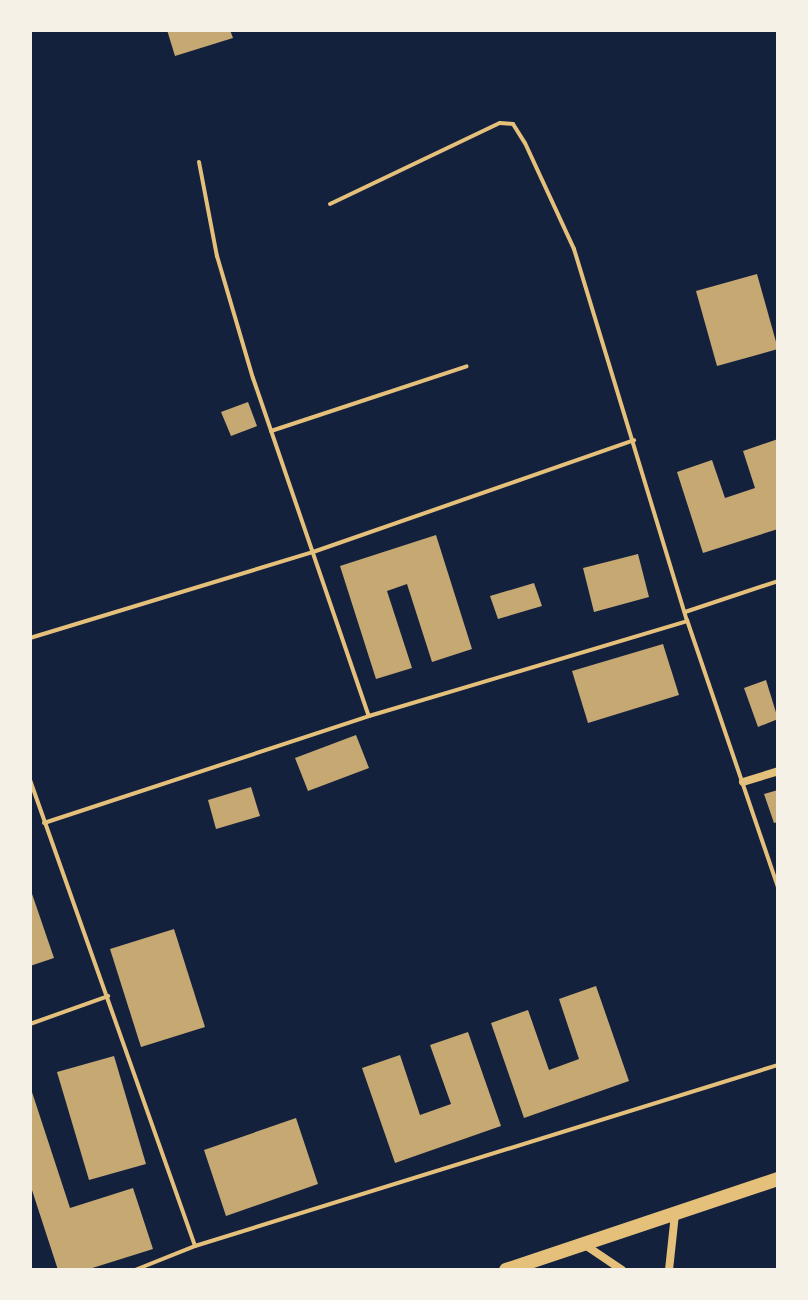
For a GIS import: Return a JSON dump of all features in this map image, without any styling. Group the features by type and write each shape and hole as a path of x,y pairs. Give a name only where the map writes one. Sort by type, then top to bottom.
{"highway":[{"path":"506,1270 778,1179"}],"street":[{"path":"743,782 778,771"},
{"path":"669,1270 675,1214"},
{"path":"585,1245 622,1270"}],"lane":[{"path":"330,204 500,123 513,124 574,249 687,620 778,887"},
{"path":"199,162 217,256 271,431 369,716"},
{"path":"271,431 467,366"},
{"path":"30,638 313,552 634,440"},
{"path":"685,613 778,581"},
{"path":"44,823 369,716 687,620"},
{"path":"30,780 32,796 108,996 195,1246"},
{"path":"30,1024 108,996"},
{"path":"135,1270 195,1246 778,1065"}],"building":[{"path":"167,30 230,30 233,38 175,56"},
{"path":"757,274 778,349 717,366 696,291"},
{"path":"248,402 257,426 231,436 221,412"},
{"path":"778,439 778,529 703,553 677,472 712,460 725,498 755,488 743,451"},
{"path":"436,535 472,649 432,662 407,584 387,591 412,668 376,679 340,566"},
{"path":"638,554 649,597 594,612 583,568"},
{"path":"534,583 542,606 498,619 490,596"},
{"path":"663,644 679,695 588,723 572,671"},
{"path":"766,680 778,719 758,727 744,688"},
{"path":"356,735 369,768 308,791 295,758"},
{"path":"251,787 260,816 216,829 208,800"},
{"path":"778,790 778,822 774,823 764,794"},
{"path":"30,888 54,958 30,966"},
{"path":"174,929 205,1027 141,1047 110,949"},
{"path":"596,986 629,1081 524,1118 491,1023 528,1010 549,1070 579,1059 559,999"},
{"path":"468,1032 501,1126 395,1163 362,1068 400,1055 420,1115 451,1104 430,1045"},
{"path":"114,1056 146,1164 89,1180 57,1072"},
{"path":"30,1086 70,1208 133,1188 153,1249 86,1270 58,1270 30,1184"},
{"path":"296,1118 318,1184 226,1216 204,1150"}]}
